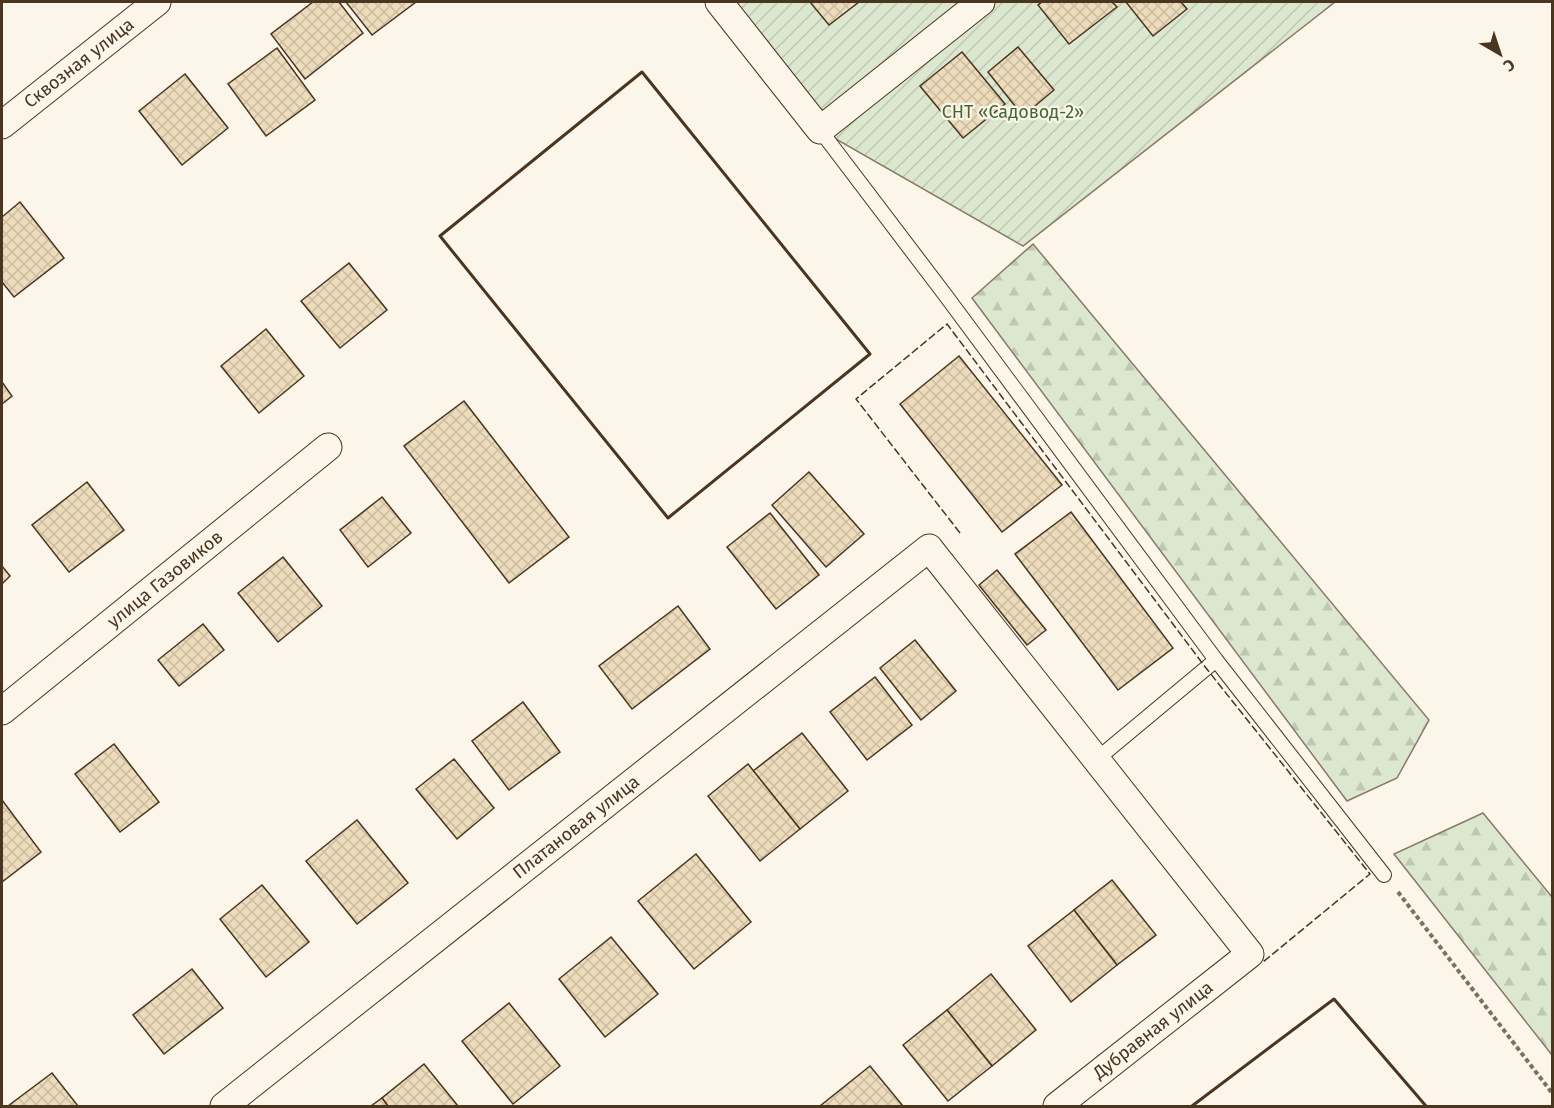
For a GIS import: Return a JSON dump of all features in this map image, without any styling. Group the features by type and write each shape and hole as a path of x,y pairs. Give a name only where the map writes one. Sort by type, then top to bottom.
{"street":[{"name":"Сквозная улица","path":"2,125 157,2"},
{"path":"719,2 820,130 981,2"},
{"name":"улица Газовиков","path":"2,711 328,447"},
{"name":"Платановая улица","path":"224,1107 929,548 1096,760"},
{"name":"Дубравная улица","path":"1058,1107 1250,954 1096,760"}],"lane":[{"path":"820,130 1216,660 1384,875"},
{"path":"1096,760 1216,660"}],"path":[{"path":"1384,875 1552,1093"}],"green space":[{"name":"СНТ «Садовод-2»","path":"719,2 1335,2 1023,246 820,130"},
{"path":"1033,244 1429,720 1397,778 1347,801 972,298"},
{"path":"1483,813 1552,897 1552,1055 1394,854"}],"building":[{"path":"313,2 339,2 363,33 305,79 271,34"},
{"path":"346,2 416,2 372,35"},
{"path":"810,2 859,2 829,25"},
{"path":"1042,2 1112,2 1117,7 1069,44 1038,5"},
{"path":"1126,2 1181,2 1187,9 1153,36"},
{"path":"1018,47 1054,90 1023,116 988,72"},
{"path":"277,48 315,100 266,136 228,84"},
{"path":"962,52 1005,104 963,138 920,86"},
{"path":"185,74 228,128 182,165 139,111"},
{"path":"20,202 64,258 14,297 2,282 2,217"},
{"path":"349,263 387,310 340,348 301,301"},
{"path":"266,329 304,376 259,413 221,366"},
{"path":"959,356 1062,485 1002,532 900,404"},
{"path":"2,382 12,396 2,404"},
{"path":"464,401 569,537 509,583 404,446"},
{"path":"809,472 864,534 826,567 772,505"},
{"path":"87,482 124,530 69,572 32,525"},
{"path":"382,497 411,533 368,567 340,530"},
{"path":"1071,512 1173,648 1118,690 1015,554"},
{"path":"770,513 819,575 776,609 727,547"},
{"path":"283,557 322,606 278,642 238,593"},
{"path":"2,566 10,576 2,584"},
{"path":"997,570 1046,630 1027,645 979,585"},
{"path":"678,606 710,649 632,709 599,666"},
{"path":"203,624 224,650 179,686 158,660"},
{"path":"915,640 956,691 921,720 880,668"},
{"path":"875,677 912,725 867,760 830,712"},
{"path":"523,702 560,752 509,790 472,741"},
{"path":"802,733 848,791 800,829 753,771"},
{"path":"114,744 159,802 120,832 75,774"},
{"path":"454,759 494,808 457,839 416,789"},
{"path":"748,764 800,829 760,861 708,796"},
{"path":"2,800 41,852 2,882"},
{"path":"357,820 408,883 357,924 306,861"},
{"path":"696,854 751,922 694,969 638,901"},
{"path":"1112,880 1156,935 1117,965 1074,910"},
{"path":"262,885 309,942 266,977 220,919"},
{"path":"1074,910 1117,965 1071,1002 1028,946"},
{"path":"611,937 658,994 605,1037 559,979"},
{"path":"192,969 223,1008 164,1054 133,1015"},
{"path":"991,974 1036,1030 992,1066 947,1010"},
{"path":"509,1003 560,1066 513,1104 462,1041"},
{"path":"947,1010 992,1066 948,1101 903,1045"},
{"path":"424,1064 458,1106 388,1106 382,1098"},
{"path":"870,1066 903,1106 820,1106"},
{"path":"52,1073 78,1106 8,1106"},
{"path":"382,1098 388,1106 371,1106"}],"fence":[{"path":"960,533 856,399 947,324 1206,668 1370,874 1263,962"}],"wall":[{"path":"642,72 870,354 668,518 440,236 642,72"},
{"path":"1192,1106 1334,999 1426,1106"}]}
